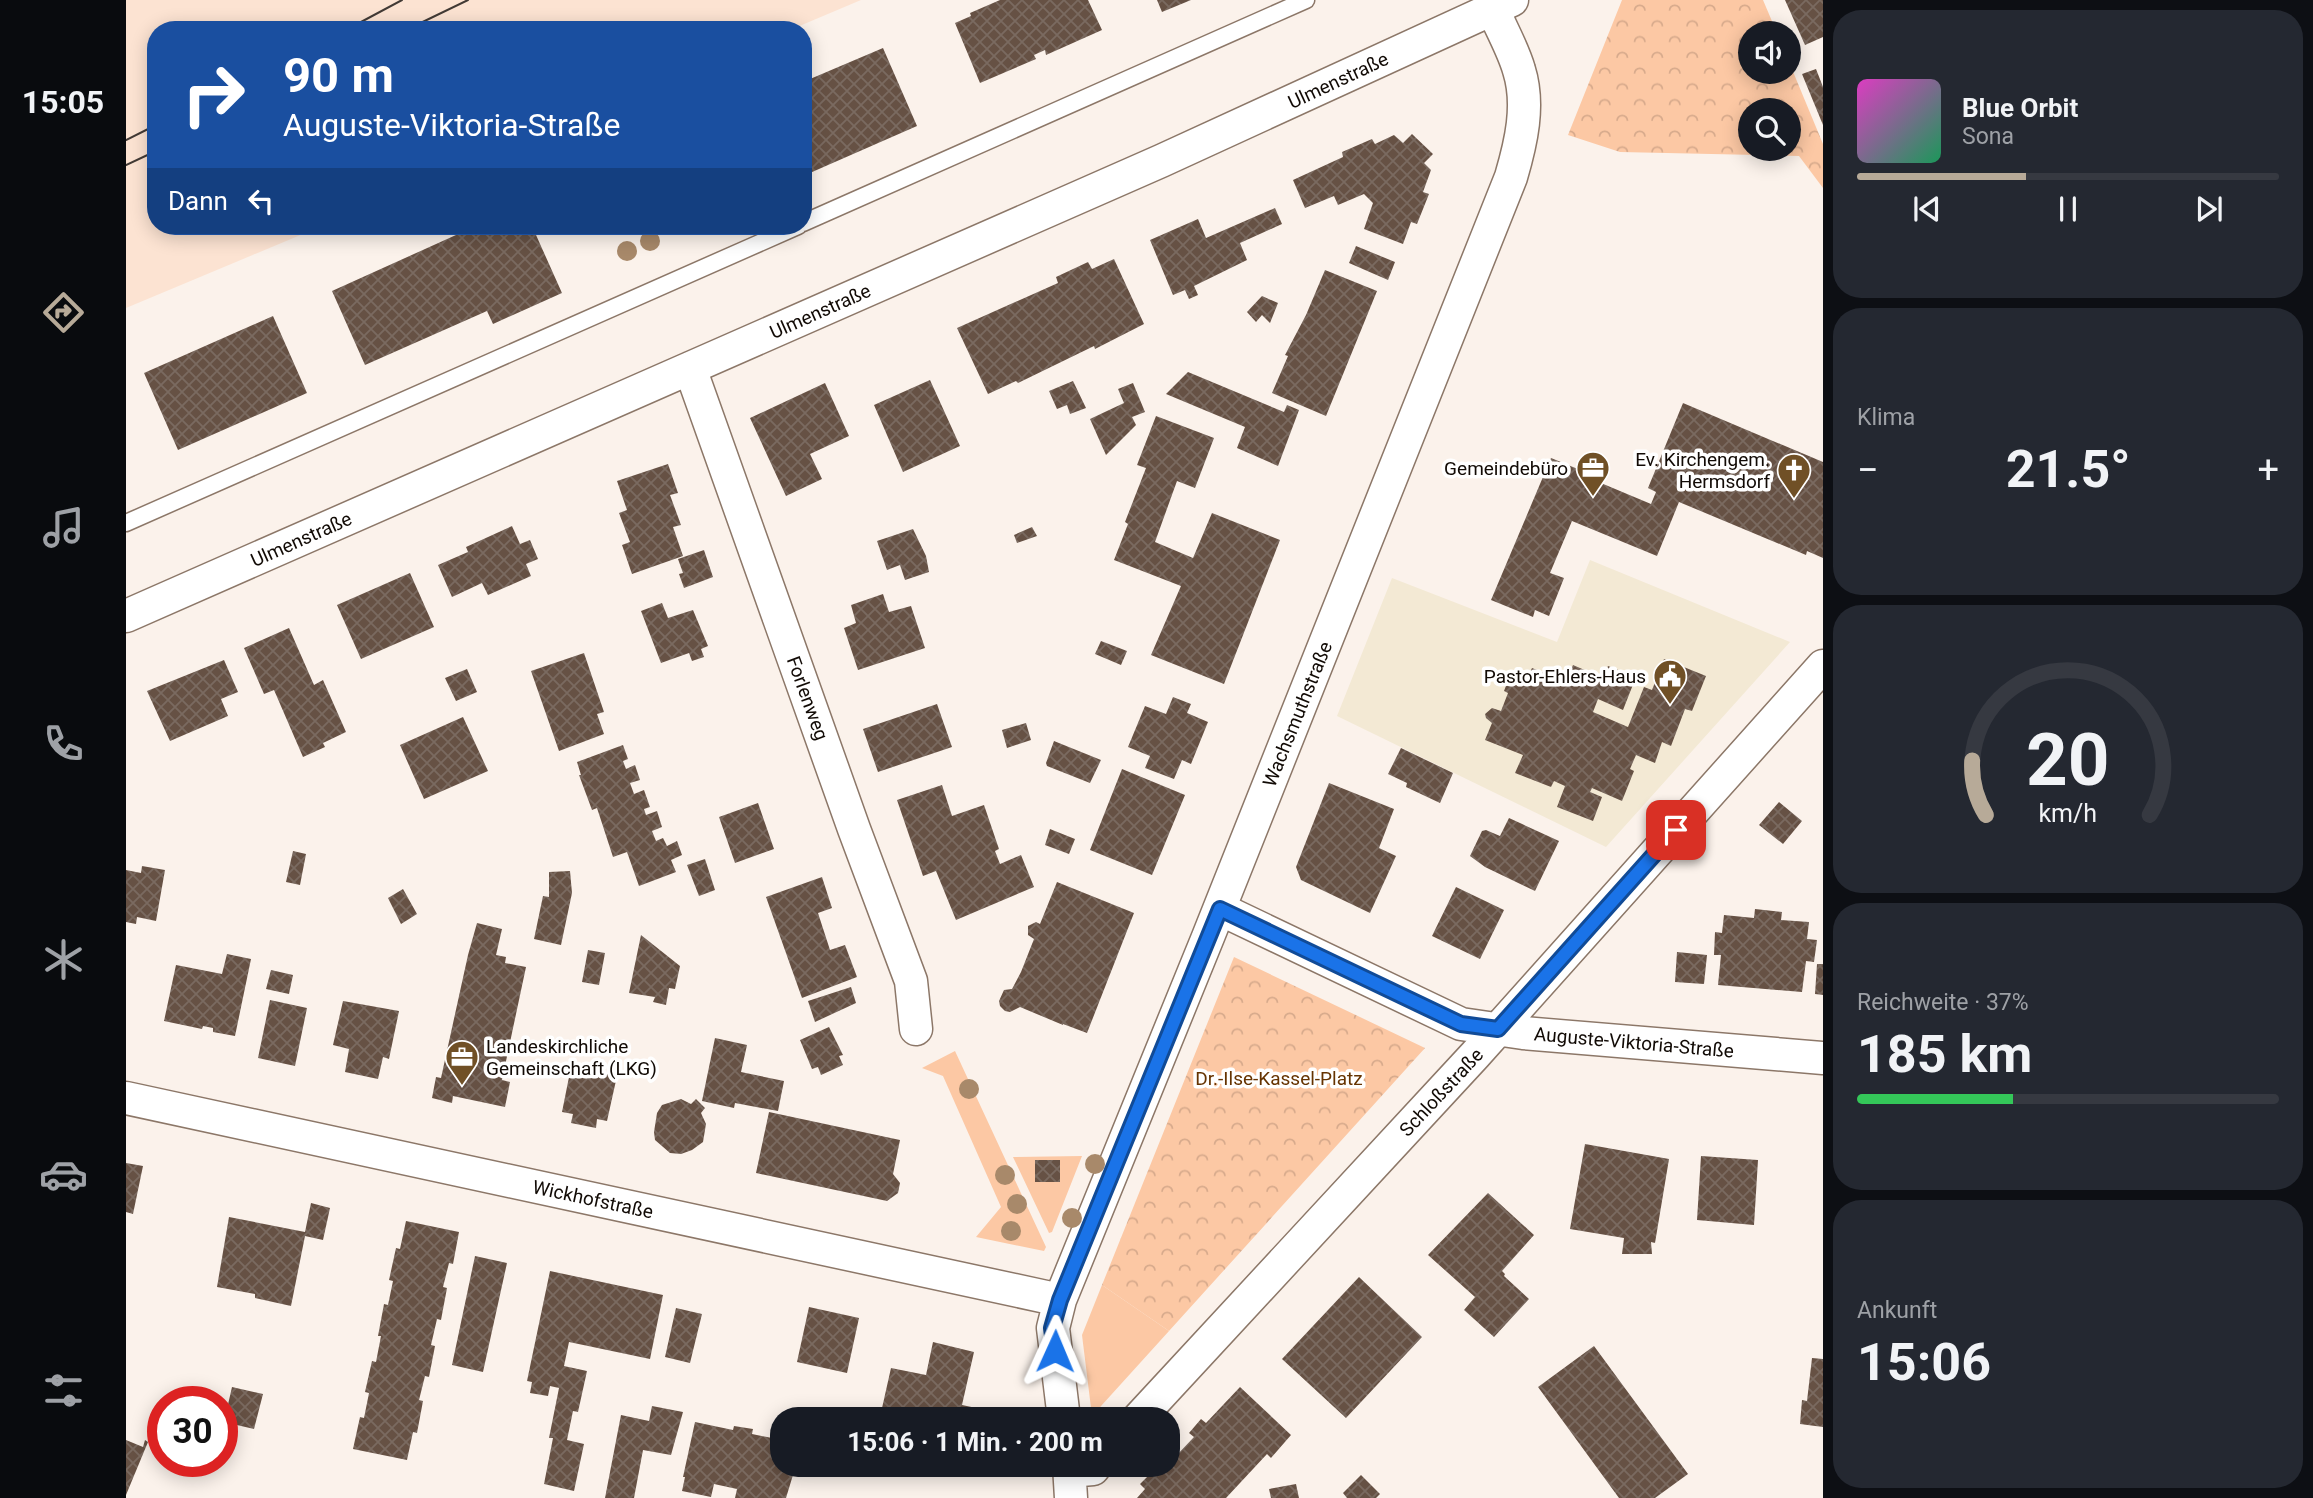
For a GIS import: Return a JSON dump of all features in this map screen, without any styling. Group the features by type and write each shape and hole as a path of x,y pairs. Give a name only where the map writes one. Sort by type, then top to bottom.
{"street":[{"name":"Ulmenstraße","path":"126,616 1161,161 1502,5"},
{"name":"Wachsmuthstraße","path":"1062,1407 1052,1328 1060,1300 1220,909 1511,177 1523,127 1523,92 1520,70 1502,5"},
{"name":"Forlenweg","path":"690,368 911,981 916,1029"},
{"name":"Schloßstraße","path":"1149,1407 1498,1029 1823,666"},
{"name":"Auguste-Viktoria-Straße","path":"1220,909 1461,1024 1523,1033 1823,1058"},
{"name":"Wickhofstraße","path":"126,1098 1060,1300"}],"lane":[{"path":"812,219 1306,0"},
{"path":"126,523 778,235"}],"shaded area":[{"path":"126,0 861,0 811,21 147,21 147,235 300,235 126,308"},
{"path":"1590,560 1790,642 1606,847 1337,716 1392,578 1557,642"}],"green space":[{"path":"1622,0 1763,0 1772,21 1738,21 1738,84 1798,84 1823,144 1823,188 1801,159 1801,98 1738,98 1738,155 1620,152 1568,135"},
{"name":"Dr.-Ilse-Kassel-Platz","path":"1234,957 1425,1048 1169,1331 1102,1285"},
{"path":"955,1051 1046,1247 1044,1251 976,1237 1001,1207 943,1076 922,1068"},
{"path":"1082,1156 1052,1232 1049,1233 1013,1157"},
{"path":"1102,1285 1169,1331 1100,1407 1091,1407 1082,1335"}],"building":[{"path":"1000,0 1088,0 1102,30 1046,55 1045,50 1034,55 1036,59 980,83 955,23"},
{"path":"1157,0 1191,0 1162,12"},
{"path":"1785,0 1823,0 1823,37 1805,45 1801,36 1801,21 1794,21"},
{"path":"883,48 917,126 812,172 812,78"},
{"path":"1816,69 1823,87 1823,125 1802,74"},
{"path":"1412,134 1433,154 1424,163 1431,170 1423,192 1429,194 1417,224 1411,222 1403,244 1364,229 1373,203 1364,194 1338,205 1334,196 1305,208 1293,180 1343,157 1342,152 1372,139 1375,144 1394,135 1403,143"},
{"path":"1275,208 1282,224 1240,243 1247,260 1194,286 1198,295 1189,299 1185,290 1173,295 1150,240 1198,219 1206,238"},
{"path":"456,235 536,235 562,293 493,324 487,311 365,365 332,291"},
{"path":"1356,246 1395,262 1388,280 1349,263"},
{"path":"1114,259 1144,324 1095,349 1094,346 1018,383 1016,381 988,394 957,328 1058,283 1056,277 1088,262 1092,269"},
{"path":"1325,270 1377,291 1326,416 1272,393 1288,356 1285,355"},
{"path":"1262,296 1278,303 1270,323 1262,315 1256,322 1247,312"},
{"path":"273,316 307,393 178,450 144,373"},
{"path":"1188,372 1284,412 1287,405 1299,410 1278,466 1237,448 1245,427 1166,394"},
{"path":"930,380 960,446 903,472 874,405"},
{"path":"1073,381 1086,408 1070,414 1067,405 1057,409 1049,391"},
{"path":"825,383 849,436 810,454 822,479 786,496 750,418"},
{"path":"1133,383 1145,412 1132,417 1136,425 1106,455 1090,419 1124,403 1118,389"},
{"path":"1683,403 1823,462 1823,558 1807,551 1806,555 1679,502 1657,556 1572,521 1550,573 1564,578 1549,616 1535,610 1533,617 1491,600 1551,458 1590,474 1589,478 1651,504 1656,492 1648,488"},
{"path":"1156,416 1214,438 1195,488 1177,481 1155,542 1193,558 1212,513 1280,540 1224,684 1151,655 1181,586 1114,560 1146,468 1137,465"},
{"path":"668,464 678,493 670,495 681,525 673,527 683,556 632,574 622,545 630,542 619,513 627,510 617,481"},
{"path":"512,526 520,544 530,540 538,559 526,564 531,576 488,595 482,583 452,597 438,565 468,552 466,547"},
{"path":"1032,527 1037,536 1017,543 1014,535"},
{"path":"913,529 926,556 929,572 905,580 900,565 887,570 877,541"},
{"path":"704,550 713,577 684,588 678,559"},
{"path":"410,573 434,627 361,659 337,605"},
{"path":"883,594 889,612 911,606 925,648 858,670 844,628 856,623 851,605"},
{"path":"662,603 668,618 693,610 708,646 701,649 704,657 692,661 689,653 661,663 641,611"},
{"path":"289,628 314,685 323,680 346,732 323,743 325,747 303,757 274,690 264,694 244,648"},
{"path":"1101,641 1127,651 1121,665 1095,654"},
{"path":"584,653 604,712 597,714 604,734 559,751 531,671"},
{"path":"1664,659 1706,676 1692,711 1685,709 1671,746 1662,742 1655,763 1636,755 1630,769 1634,771 1622,801 1592,788 1590,792 1602,797 1593,821 1557,807 1565,786 1554,781 1551,787 1515,773 1523,755 1485,740 1492,723 1485,714 1492,708 1501,711 1508,693 1504,691 1509,678 1525,684 1532,668 1566,682 1573,665 1603,678 1608,666 1636,677 1623,710 1598,699 1593,712 1628,727 1644,687 1652,690"},
{"path":"224,660 238,692 221,699 228,716 170,741 147,691"},
{"path":"467,669 477,692 456,701 445,678"},
{"path":"1173,697 1191,704 1187,713 1208,722 1191,764 1182,760 1174,779 1145,768 1150,756 1128,747 1145,706 1166,714"},
{"path":"937,704 952,747 878,772 863,729"},
{"path":"463,717 488,771 424,799 400,745"},
{"path":"1026,723 1031,740 1007,748 1002,730"},
{"path":"1054,741 1101,760 1090,783 1047,766"},
{"path":"623,745 628,759 623,761 626,769 635,765 640,780 630,783 634,794 644,790 650,807 644,809 646,815 657,811 662,827 652,831 656,841 663,838 667,846 677,841 682,855 671,860 676,872 639,886 627,852 613,857 597,808 592,810 577,762"},
{"path":"1401,748 1453,773 1440,803 1406,787 1407,783 1388,774"},
{"path":"1122,769 1185,795 1152,875 1090,850"},
{"path":"1329,783 1394,809 1379,848 1396,856 1370,913 1301,880 1296,867"},
{"path":"942,785 952,816 984,805 999,849 995,851 1000,864 1021,855 1034,887 956,920 936,871 923,876 897,800"},
{"path":"1779,802 1802,821 1783,844 1759,825"},
{"path":"758,803 774,849 735,863 719,817"},
{"path":"1509,818 1559,841 1535,891 1485,867 1470,856 1482,831 1500,836"},
{"path":"1050,829 1075,839 1069,854 1045,845"},
{"path":"293,851 306,854 300,885 286,882"},
{"path":"705,859 715,890 699,896 687,865"},
{"path":"142,866 165,870 156,921 137,917 136,924 126,922 126,870 141,873"},
{"path":"570,871 572,893 561,945 534,939 543,896 549,897 549,872"},
{"path":"822,877 832,908 818,913 830,950 845,945 857,977 802,998 766,897"},
{"path":"1057,882 1134,913 1087,1033 1020,1007 1010,1012 1005,1011 999,1001 1004,990 1012,989 1021,972 1034,939 1028,935 1028,926 1036,922 1040,924"},
{"path":"1456,887 1504,910 1480,959 1432,936"},
{"path":"403,889 417,914 401,924 388,898"},
{"path":"1755,909 1782,912 1781,920 1809,922 1807,939 1817,940 1814,962 1806,961 1802,992 1718,985 1721,955 1714,955 1715,932 1722,933 1724,915 1754,918"},
{"path":"477,923 502,929 496,955 506,957 505,963 526,967 502,1080 510,1082 505,1107 453,1096 452,1103 432,1098 436,1077 441,1078"},
{"path":"641,935 680,966 675,989 669,988 666,1005 653,1002 655,997 629,993"},
{"path":"588,950 605,953 599,985 582,982"},
{"path":"1677,952 1707,955 1704,984 1675,982"},
{"path":"227,954 251,959 235,1036 213,1032 213,1028 203,1026 202,1029 164,1021 176,965 222,974"},
{"path":"1817,964 1823,964 1823,995 1815,994"},
{"path":"271,970 293,975 289,994 266,989"},
{"path":"851,987 856,1003 815,1022 808,1001"},
{"path":"270,1000 307,1008 295,1066 258,1058"},
{"path":"343,1001 399,1011 389,1059 383,1057 378,1079 345,1072 349,1049 333,1045"},
{"path":"829,1027 843,1055 839,1056 843,1065 821,1075 818,1067 812,1069 800,1040"},
{"path":"715,1038 747,1045 741,1072 784,1081 778,1111 735,1103 734,1108 702,1101"},
{"path":"571,1067 617,1076 607,1121 597,1119 596,1128 571,1123 573,1114 562,1112"},
{"path":"681,1099 691,1104 696,1099 705,1108 701,1113 706,1124 703,1142 681,1154 670,1153 655,1140 657,1113 662,1105"},
{"path":"769,1112 900,1140 893,1174 900,1183 898,1193 887,1201 756,1173"},
{"path":"1585,1144 1669,1159 1655,1243 1651,1242 1652,1254 1622,1254 1624,1238 1570,1229"},
{"path":"1701,1156 1758,1160 1754,1225 1697,1220"},
{"path":"1035,1160 1060,1160 1060,1182 1035,1182"},
{"path":"126,1163 143,1166 133,1214 126,1212"},
{"path":"1488,1193 1534,1235 1502,1271 1529,1299 1494,1337 1464,1310 1475,1297 1428,1255"},
{"path":"311,1203 330,1208 323,1240 305,1236 291,1306 255,1298 255,1294 217,1287 229,1217 305,1232"},
{"path":"406,1221 459,1232 453,1264 449,1263 443,1287 447,1288 441,1320 437,1319 431,1345 435,1346 429,1377 425,1376 419,1400 423,1401 417,1433 413,1432 407,1460 353,1449 360,1417 364,1418 369,1393 365,1392 372,1361 376,1362 384,1304 388,1305 393,1281 389,1280 396,1248 400,1249"},
{"path":"475,1256 507,1263 483,1372 452,1365"},
{"path":"550,1271 663,1295 650,1359 569,1342 564,1366 587,1371 578,1412 573,1411 567,1440 584,1444 574,1491 544,1484 553,1438 549,1438 559,1388 550,1386 548,1396 530,1393 532,1382 527,1381"},
{"path":"1359,1277 1422,1337 1346,1418 1282,1359"},
{"path":"809,1307 859,1318 847,1373 797,1362"},
{"path":"676,1308 702,1314 690,1363 665,1357"},
{"path":"933,1342 974,1352 962,1405 972,1407 882,1407 891,1368 926,1375"},
{"path":"1594,1346 1688,1474 1655,1498 1619,1498 1538,1387"},
{"path":"1812,1358 1823,1359 1823,1427 1800,1424 1802,1400 1807,1401"},
{"path":"1240,1387 1291,1435 1271,1458 1267,1454 1226,1498 1137,1498 1145,1489 1140,1484 1147,1477 1180,1477 1180,1452 1194,1437 1189,1433 1201,1419 1206,1423"},
{"path":"238,1388 263,1394 254,1429 238,1425"},
{"path":"652,1406 683,1412 671,1455 643,1450 634,1498 605,1498 621,1415 649,1421"},
{"path":"695,1422 733,1430 734,1426 753,1429 752,1434 770,1438 770,1477 792,1477 786,1498 735,1498 737,1489 714,1484 711,1497 682,1491"},
{"path":"126,1440 143,1447 145,1440 147,1444 126,1495"},
{"path":"1361,1475 1380,1494 1376,1498 1347,1498 1343,1493"},
{"path":"1296,1484 1299,1498 1271,1498 1269,1489"}],"tram line":[{"path":"363,21 402,0"},
{"path":"425,21 468,0"},
{"path":"126,140 147,130"},
{"path":"126,165 147,155"}],"place":[{"name":"Gemeindebüro","path":"1593,498"},
{"name":"Ev. Kirchengem. Hermsdorf","path":"1794,500"},
{"name":"Pastor-Ehlers-Haus","path":"1670,706"},
{"name":"Landeskirchliche Gemeinschaft (LKG)","path":"462,1087"}],"route":[{"path":"1055,1351 1052,1328 1060,1300 1220,909 1461,1024 1498,1029 1676,830"}]}
